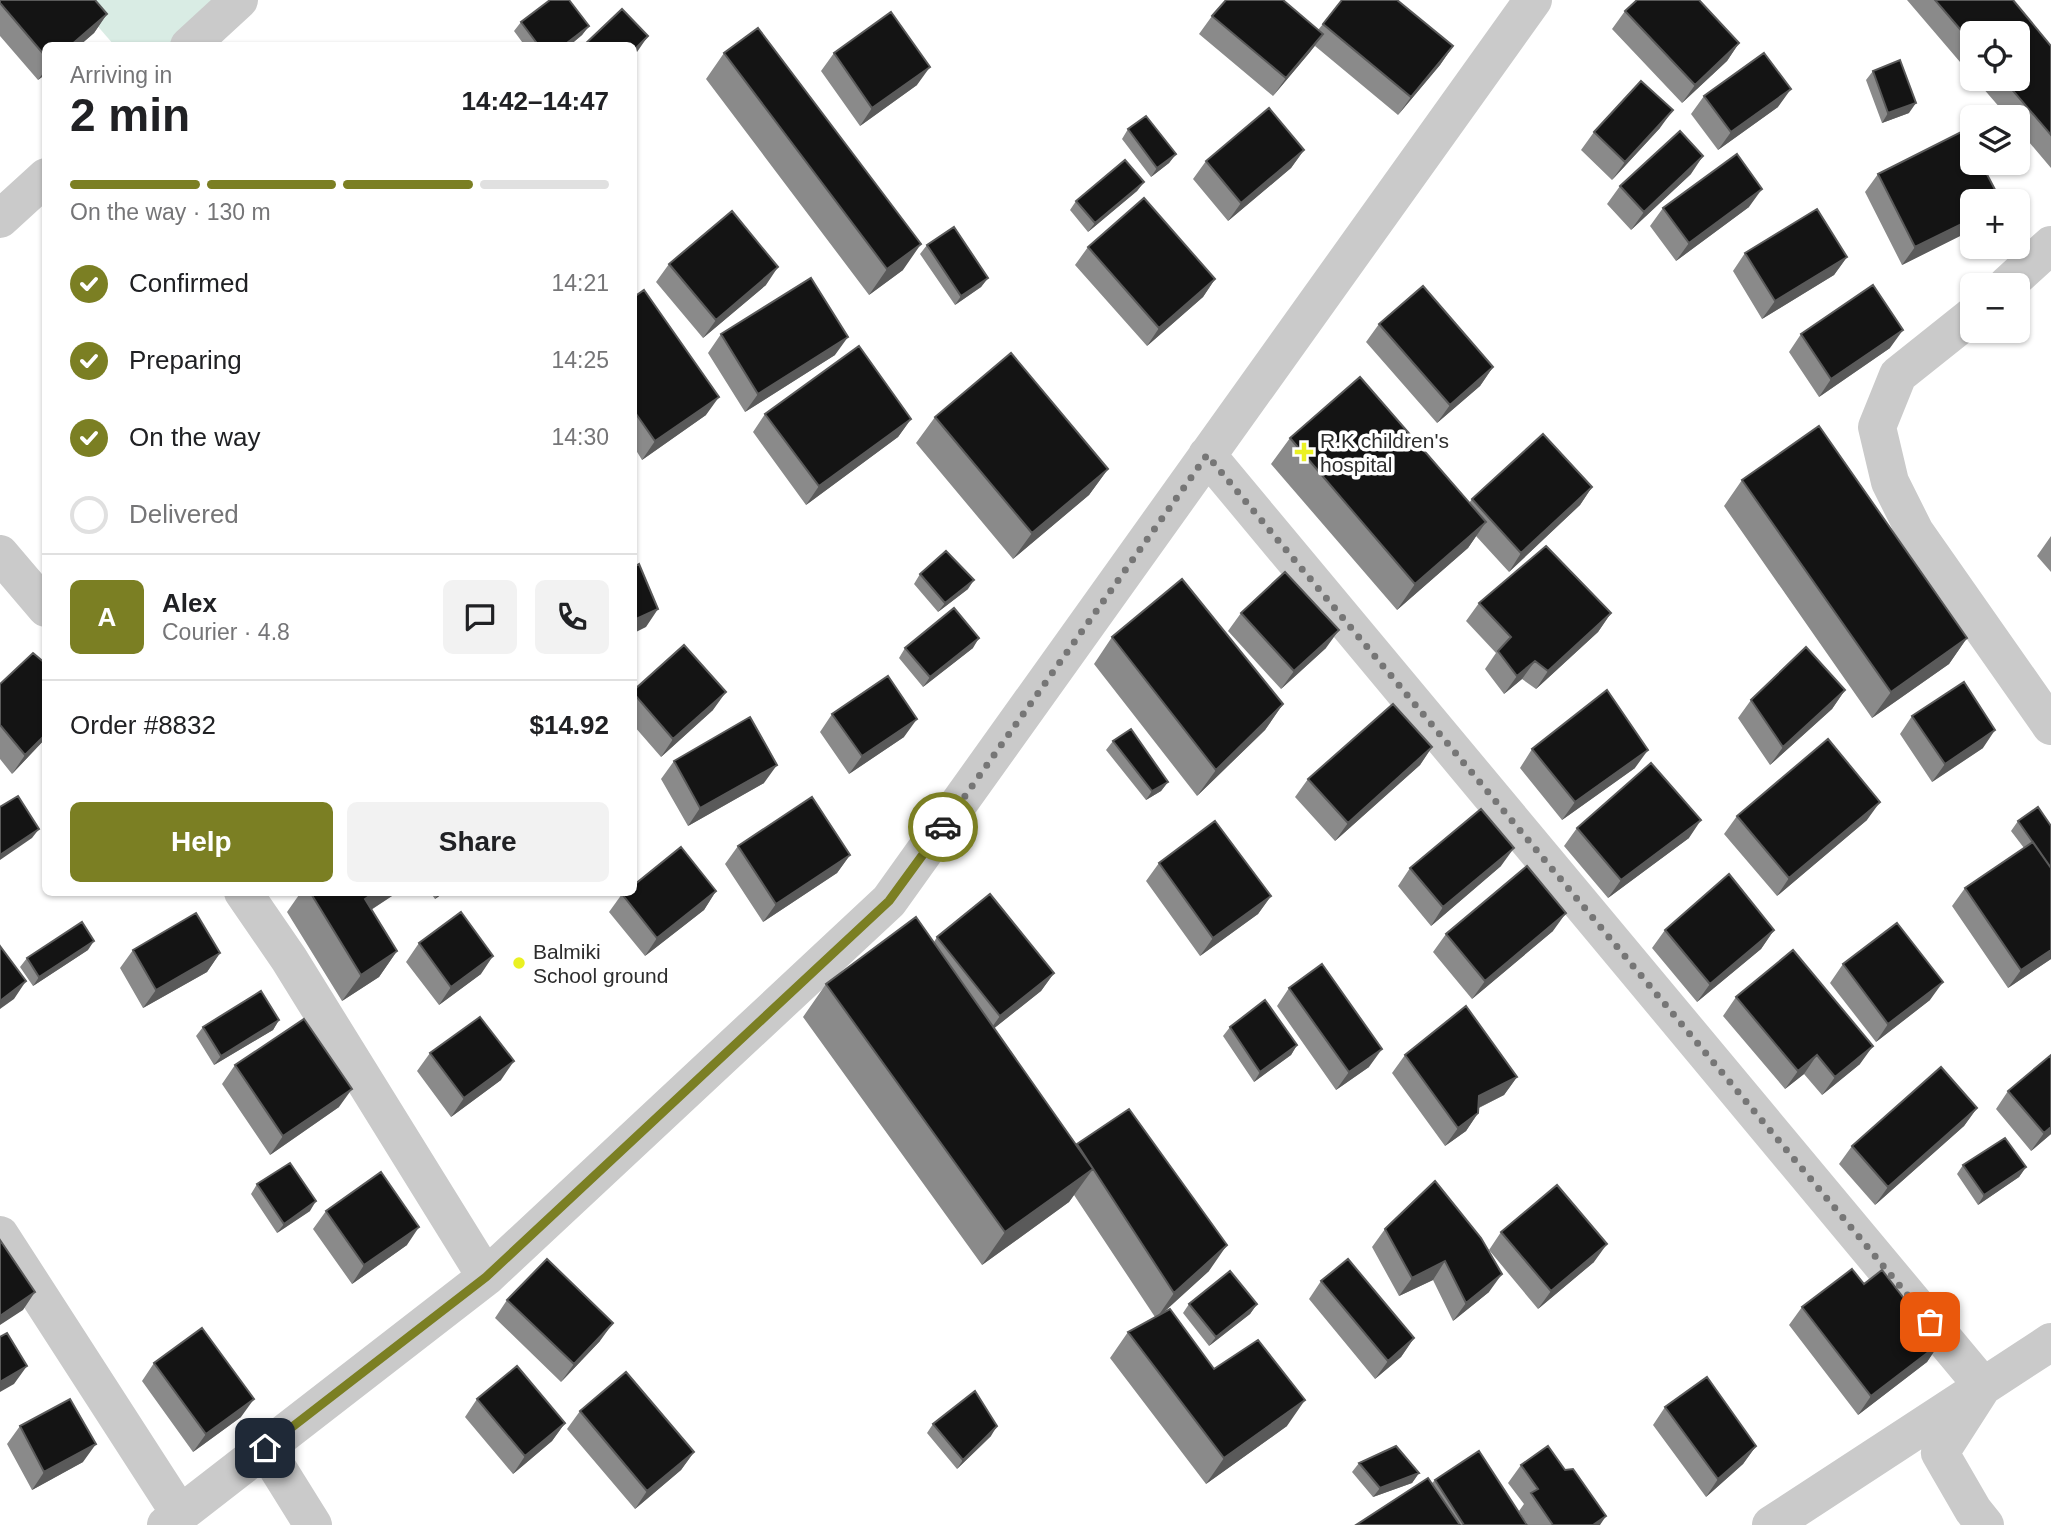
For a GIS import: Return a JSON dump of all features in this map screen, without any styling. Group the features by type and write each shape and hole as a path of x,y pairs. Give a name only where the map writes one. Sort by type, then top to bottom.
{"street":[{"path":"193,42 239,0"},
{"path":"0,1235 173,1520 486,1277 889,901 1533,0"},
{"path":"0,219 42,181"},
{"path":"2020,273 2051,245"},
{"path":"1960,326 1898,375 1877,427 1890,482 1915,532 2051,726"},
{"path":"1207,455 1983,1386"},
{"path":"0,554 42,603"},
{"path":"246,896 289,959 486,1277"},
{"path":"1771,1525 2051,1342"},
{"path":"1983,1386 1940,1453 1973,1510 1985,1525"},
{"path":"265,1448 313,1525"}],"shaded area":[{"path":"75,0 220,0 177,42 111,42"}],"building":[{"path":"0,0 95,0 107,14 75,42 42,42 42,52"},
{"path":"550,0 569,0 589,26 568,42 536,42 521,22"},
{"path":"1226,0 1283,0 1323,34 1286,78 1212,16"},
{"path":"1342,0 1397,0 1453,46 1411,97 1323,24"},
{"path":"1637,0 1699,0 1739,43 1695,85 1625,11"},
{"path":"1935,0 2013,0 2051,46 2051,135 2030,110 2030,105 2025,105 2013,91 2030,91 2030,21 1960,21 1960,29"},
{"path":"622,9 648,36 637,47 637,42 587,42"},
{"path":"891,12 930,67 872,108 834,53"},
{"path":"758,28 921,244 887,269 724,53"},
{"path":"1764,53 1791,89 1731,132 1704,96"},
{"path":"1900,60 1916,103 1888,113 1873,71"},
{"path":"1641,81 1673,110 1625,162 1594,132"},
{"path":"1269,108 1304,150 1241,203 1206,161"},
{"path":"1146,116 1176,154 1157,168 1128,129"},
{"path":"1680,131 1703,156 1644,212 1620,186"},
{"path":"1960,133 1960,175 1987,175 1995,189 1960,189 1960,225 1915,247 1878,174"},
{"path":"1737,154 1762,189 1689,243 1663,208"},
{"path":"1125,160 1144,182 1095,223 1076,201"},
{"path":"1144,198 1215,279 1159,328 1088,247"},
{"path":"1817,209 1847,257 1775,301 1745,253"},
{"path":"732,211 778,267 716,320 669,264"},
{"path":"954,227 988,278 961,296 927,245"},
{"path":"811,278 848,337 758,394 721,334"},
{"path":"1873,285 1903,330 1831,379 1801,334"},
{"path":"1423,286 1493,367 1450,405 1379,324"},
{"path":"644,290 719,397 655,441 637,415 637,295"},
{"path":"859,346 911,419 819,486 765,414"},
{"path":"1011,353 1108,469 1032,533 935,417"},
{"path":"1360,377 1486,522 1415,584 1290,438"},
{"path":"1819,426 1967,638 1891,692 1742,480"},
{"path":"1543,434 1592,487 1521,553 1472,499"},
{"path":"1546,546 1611,613 1548,671 1535,661 1517,676 1498,651 1511,637 1479,603"},
{"path":"946,551 974,580 945,603 920,574"},
{"path":"639,564 658,609 637,619"},
{"path":"1285,572 1339,630 1294,671 1241,613"},
{"path":"1182,579 1283,704 1216,770 1112,637"},
{"path":"954,608 979,638 930,677 905,648"},
{"path":"684,645 726,692 673,739 637,697 637,687"},
{"path":"1806,647 1845,690 1783,747 1751,700"},
{"path":"33,653 42,661 42,738 25,755 0,725 0,684"},
{"path":"888,676 917,719 862,756 832,714"},
{"path":"1964,682 1995,730 1945,764 1912,716"},
{"path":"1607,690 1648,750 1575,802 1532,749"},
{"path":"1393,704 1432,747 1348,823 1308,779"},
{"path":"750,717 777,765 700,808 674,761"},
{"path":"1131,729 1168,782 1152,791 1113,741"},
{"path":"1828,739 1880,802 1789,878 1737,816"},
{"path":"1651,763 1701,820 1621,880 1577,828"},
{"path":"18,796 39,829 0,855 0,807"},
{"path":"812,797 850,855 776,904 738,846"},
{"path":"2038,807 2051,826 2051,868 2018,821"},
{"path":"1481,809 1514,848 1443,907 1410,868"},
{"path":"1215,821 1271,896 1213,938 1159,863"},
{"path":"2033,842 2051,868 2051,950 2021,970 1965,888"},
{"path":"681,847 716,891 657,938 624,896 637,896 637,883"},
{"path":"1527,866 1566,913 1485,981 1446,934"},
{"path":"1729,874 1774,930 1710,984 1665,930"},
{"path":"990,894 1054,973 1000,1016 937,937"},
{"path":"312,896 369,896 365,899 397,951 361,975"},
{"path":"461,912 493,956 451,987 419,943"},
{"path":"196,913 220,953 156,990 133,950"},
{"path":"916,917 1093,1169 1005,1232 826,984"},
{"path":"82,922 94,941 39,977 27,958"},
{"path":"1897,923 1943,982 1888,1024 1843,964"},
{"path":"0,946 26,981 0,1001"},
{"path":"1793,950 1873,1046 1835,1077 1817,1055 1798,1071 1736,997"},
{"path":"1322,964 1382,1049 1349,1072 1289,988"},
{"path":"261,991 279,1020 221,1056 203,1027"},
{"path":"1265,1000 1297,1045 1260,1072 1230,1027"},
{"path":"1466,1006 1517,1077 1479,1096 1478,1113 1458,1128 1405,1055"},
{"path":"480,1017 514,1061 464,1098 430,1053"},
{"path":"304,1019 352,1089 283,1136 235,1065"},
{"path":"2051,1055 2051,1127 2044,1133 2008,1091"},
{"path":"1941,1067 1977,1108 1888,1187 1852,1146"},
{"path":"1129,1109 1227,1245 1174,1293 1077,1144"},
{"path":"2005,1138 2026,1167 1984,1195 1963,1165"},
{"path":"290,1163 316,1201 284,1224 257,1184"},
{"path":"381,1172 419,1227 364,1265 326,1211"},
{"path":"1435,1181 1481,1238 1502,1274 1466,1303 1445,1261 1412,1278 1385,1229"},
{"path":"1557,1185 1607,1244 1551,1291 1501,1232"},
{"path":"0,1240 35,1292 0,1316"},
{"path":"547,1259 613,1323 574,1364 507,1300"},
{"path":"1348,1259 1414,1338 1388,1361 1321,1281"},
{"path":"1852,1269 1864,1284 1882,1270 1939,1344 1871,1396 1802,1307"},
{"path":"1230,1271 1257,1304 1216,1337 1189,1304"},
{"path":"1170,1309 1214,1369 1258,1340 1305,1400 1224,1458 1128,1332"},
{"path":"202,1328 254,1399 206,1434 154,1363"},
{"path":"7,1333 27,1366 0,1382 0,1337"},
{"path":"517,1366 565,1423 525,1456 477,1399"},
{"path":"626,1372 694,1452 647,1491 580,1411"},
{"path":"1707,1377 1756,1446 1718,1479 1665,1407"},
{"path":"975,1391 997,1426 963,1460 933,1424"},
{"path":"70,1399 96,1444 44,1472 20,1426"},
{"path":"1396,1446 1419,1473 1380,1488 1359,1463"},
{"path":"1548,1446 1565,1470 1573,1469 1606,1516 1593,1525 1553,1525 1531,1493 1538,1489 1521,1465"},
{"path":"1479,1451 1527,1525 1464,1525 1435,1480"},
{"path":"1428,1478 1460,1525 1356,1525"}],"way so far":[{"path":"943,827 1207,455 1930,1322"}],"place":[{"name":"R.K children's hospital","path":"1304,452"},
{"name":"Balmiki School ground","path":"519,963"}],"route":[{"path":"265,1448 486,1277 889,901 943,827"}]}
